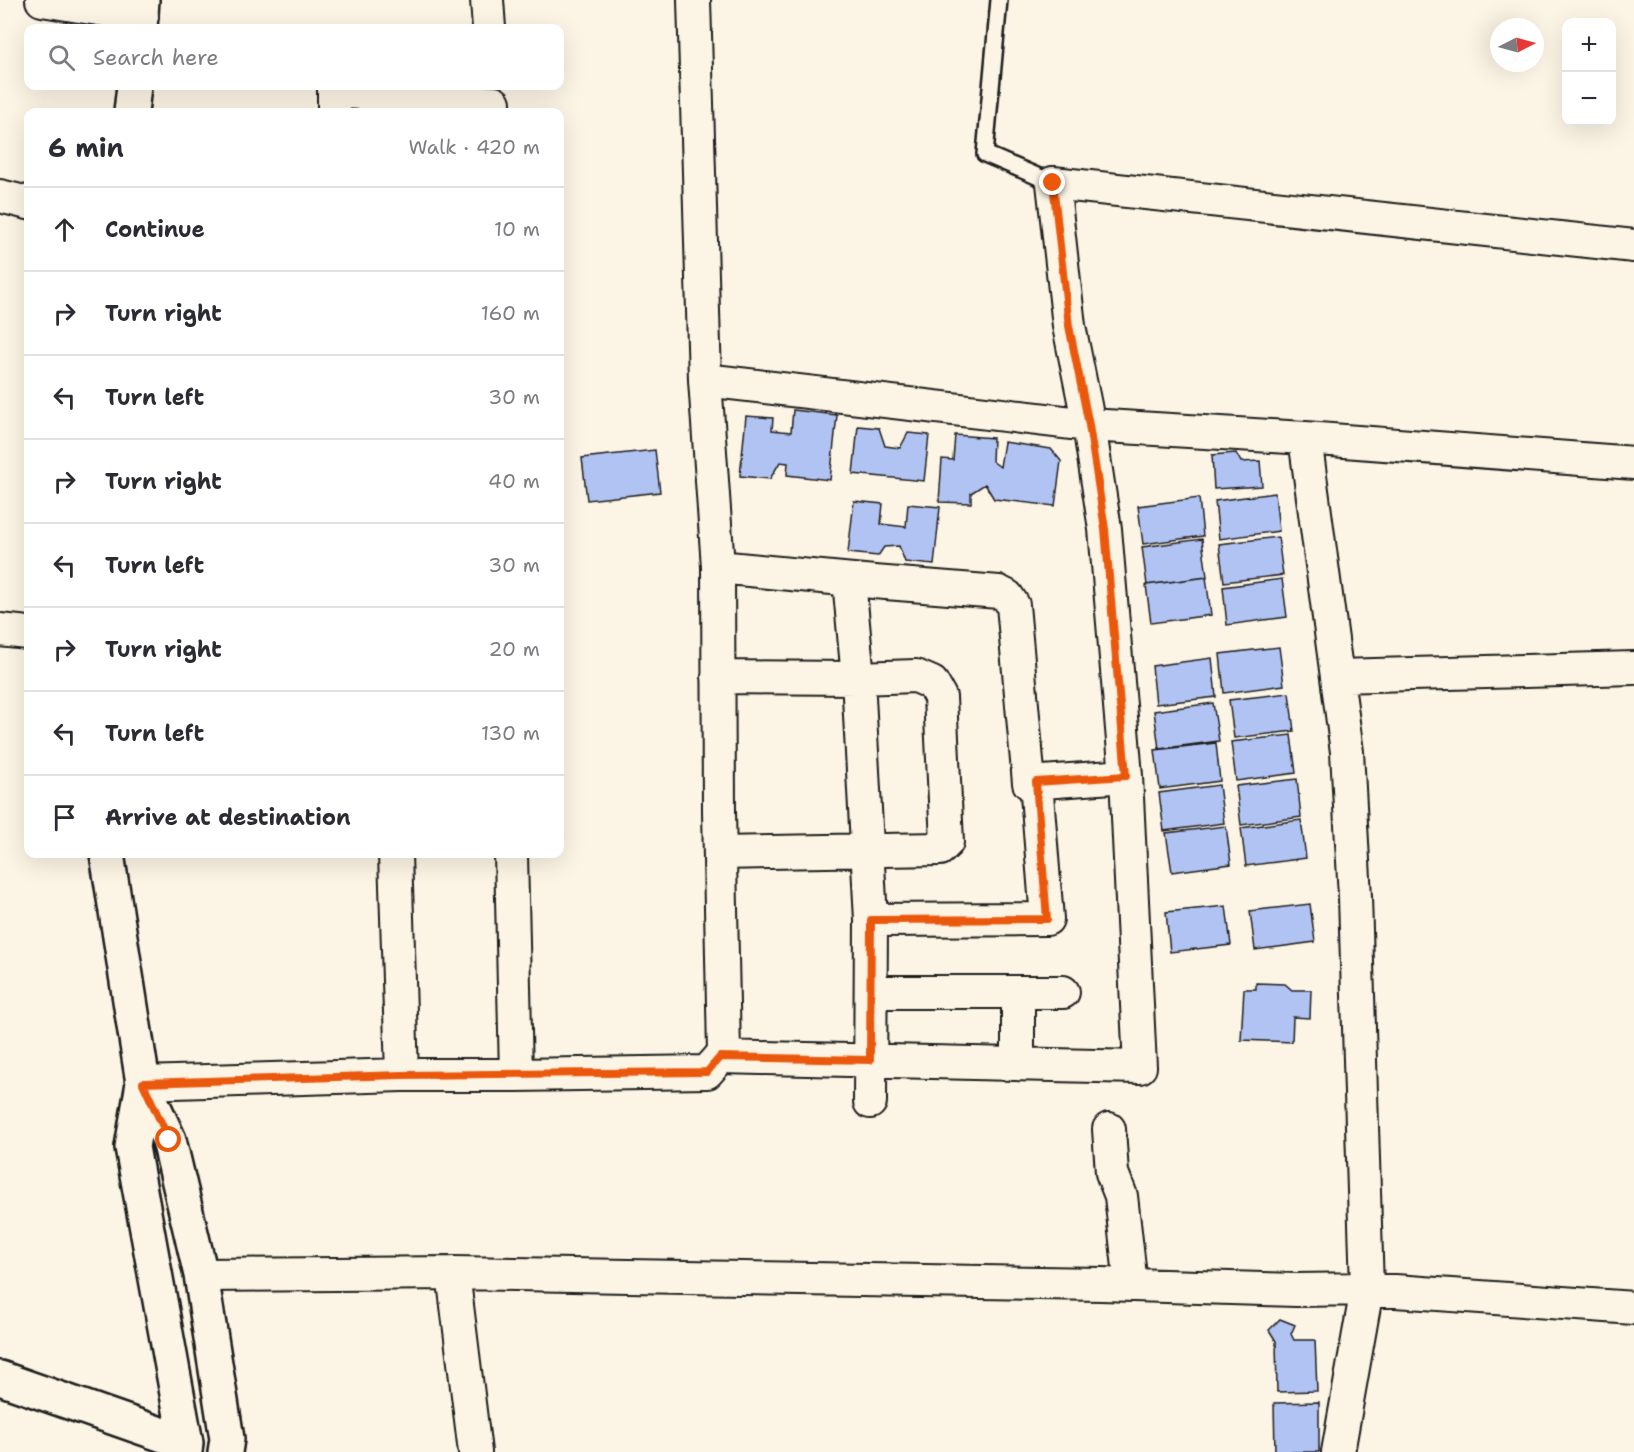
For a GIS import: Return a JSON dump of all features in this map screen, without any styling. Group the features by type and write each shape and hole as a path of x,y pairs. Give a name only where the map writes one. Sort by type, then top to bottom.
{"street":[{"path":"42,0 141,15"},
{"path":"487,0 489,24"},
{"path":"143,1083 402,1075 707,1072 724,1053 718,567 705,380 694,0"},
{"path":"131,108 134,90"},
{"path":"334,108 334,91 493,100"},
{"path":"720,1057 1140,1066 1126,776 1105,529 1089,425 1069,326 1053,183 1634,246"},
{"path":"0,196 24,202"},
{"path":"705,380 1089,425 1305,438 1634,463"},
{"path":"1305,438 1347,752 1355,897 1367,1289 1338,1452"},
{"path":"718,567 999,592 1007,596 1013,605 1029,783 1126,776"},
{"path":"849,580 858,678 871,920 870,1102"},
{"path":"0,630 24,633"},
{"path":"1337,676 1634,668"},
{"path":"718,677 916,676 932,683 940,698 948,842 940,849 720,853"},
{"path":"871,920 1047,919 1036,782"},
{"path":"108,858 143,1083 169,1140 201,1275 227,1439 225,1452"},
{"path":"395,858 402,1075"},
{"path":"511,858 516,1075"},
{"path":"871,992 1063,992"},
{"path":"1018,992 1018,1064"},
{"path":"143,1083 132,1147 185,1448"},
{"path":"1109,1129 1112,1173 1121,1196 1131,1285"},
{"path":"201,1275 453,1273 1296,1290 1367,1289 1634,1308"},
{"path":"453,1273 475,1452"},
{"path":"0,1378 185,1448"}],"lane":[{"path":"999,0 985,154 1053,183"}],"building":[{"path":"793,410 837,415 830,480 787,475 788,463 780,462 770,479 740,476 746,416 773,418 772,430 791,432"},
{"path":"858,426 879,428 885,446 900,448 908,433 929,435 924,481 853,474"},
{"path":"955,435 993,438 992,461 1000,467 1004,442 1051,449 1061,461 1055,506 994,499 985,484 971,493 971,503 939,502 942,459 953,460"},
{"path":"655,450 660,492 587,500 582,458"},
{"path":"1236,453 1241,462 1260,461 1262,486 1214,489 1212,455"},
{"path":"1275,493 1279,531 1219,539 1215,501"},
{"path":"1199,498 1203,536 1143,544 1138,506"},
{"path":"854,501 883,504 881,524 906,527 908,504 940,507 934,565 905,562 899,546 884,547 878,556 848,553"},
{"path":"1278,537 1283,575 1224,582 1219,544"},
{"path":"1202,539 1207,577 1147,585 1142,547"},
{"path":"1206,577 1211,615 1151,623 1146,585"},
{"path":"1282,579 1287,617 1227,625 1223,587"},
{"path":"1279,647 1284,685 1224,693 1220,654"},
{"path":"1212,658 1216,697 1156,704 1152,666"},
{"path":"1289,693 1294,731 1234,738 1229,700"},
{"path":"1213,703 1219,741 1159,749 1154,711"},
{"path":"1291,735 1296,773 1236,781 1231,742"},
{"path":"1216,743 1220,781 1160,789 1155,750"},
{"path":"1297,779 1301,817 1241,825 1236,786"},
{"path":"1219,785 1224,823 1164,831 1159,793"},
{"path":"1301,820 1306,858 1246,866 1241,828"},
{"path":"1226,826 1231,864 1172,872 1166,833"},
{"path":"1310,904 1315,942 1255,950 1250,911"},
{"path":"1226,906 1231,945 1170,952 1166,912"},
{"path":"1256,983 1285,984 1292,990 1311,990 1310,1018 1293,1017 1292,1042 1241,1040 1244,989 1256,989"},
{"path":"1280,1319 1295,1325 1291,1334 1294,1340 1315,1340 1317,1391 1277,1392 1276,1341 1269,1330"},
{"path":"1319,1402 1319,1452 1275,1452 1274,1403"}],"route":[{"path":"169,1140 143,1083 402,1075 707,1072 720,1057 870,1060 871,920 1047,919 1036,782 1126,776 1105,529 1089,425 1069,326 1053,183"}]}
